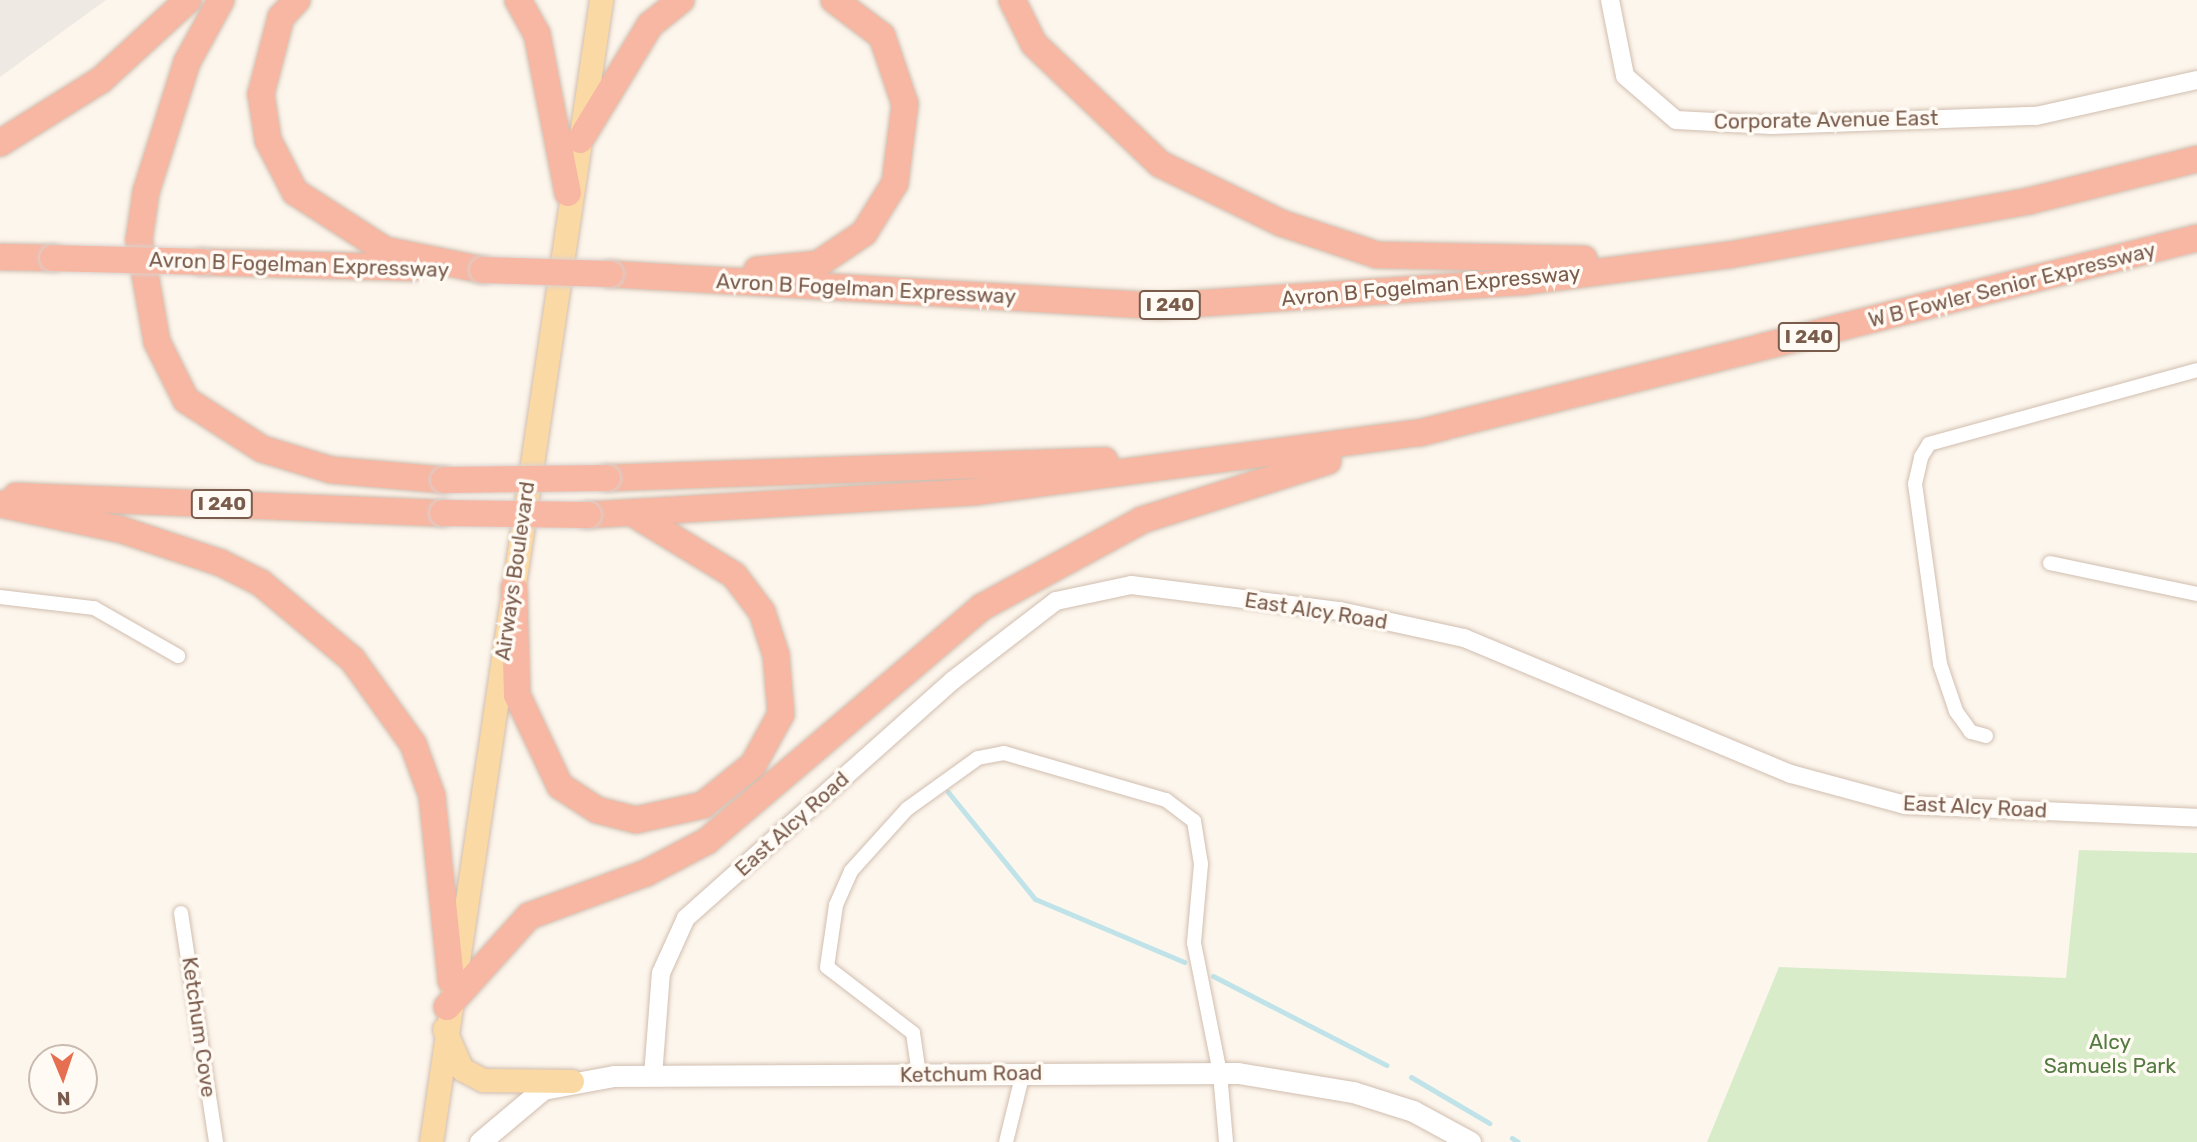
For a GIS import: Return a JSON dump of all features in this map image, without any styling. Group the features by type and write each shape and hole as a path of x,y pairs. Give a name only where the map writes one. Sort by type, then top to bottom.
{"highway":[{"path":"0,143 101,80 188,0"},
{"path":"221,0 187,62 146,192 139,240 157,341 186,400 262,449 331,470 444,480 607,478 1080,461 1209,463"},
{"path":"297,0 281,17 261,94 268,139 295,192 385,250 484,270"},
{"path":"518,0 537,34 568,193"},
{"path":"580,140 650,25 681,0"},
{"path":"674,278 818,264 864,233 895,183 905,104 881,36 834,0"},
{"path":"1012,0 1034,44 1160,164 1281,223 1377,255 1531,261 1729,255"},
{"name":"I 240","path":"1729,255 2029,201 2197,159"},
{"name":"W B Fowler Senior Expressway","path":"1419,433 2197,238"},
{"name":"Avron B Fogelman Expressway","path":"0,257 610,274 1160,306 1524,282 1729,255"},
{"path":"447,1005 529,916 646,873 707,841 982,607 1142,520 1419,433"},
{"name":"I 240","path":"0,496 443,513 634,514 974,492 1209,463 1419,433"},
{"path":"0,504 119,529 221,563 261,583 352,659 413,744 432,796 447,1005"},
{"path":"514,588 517,695 560,786 597,810 636,820 703,805 753,765 781,714 776,655 762,612 734,575 634,514"}],"main road":[{"name":"Airways Boulevard","path":"431,1142 447,1005 514,588 568,193 580,140 601,0"},
{"path":"447,1005 462,1069 483,1080 572,1081"},
{"name":"Ketchum Road","path":"480,1142 543,1089 572,1081 653,1076 1023,1073 1220,1073 1330,1085 1413,1111 1470,1142"}],"street":[{"name":"Corporate Avenue East","path":"1610,0 1625,76 1676,120 1772,125 2036,116 2197,80"},
{"path":"1986,736 1971,732 1956,711 1940,664 1915,484 1921,457 1930,444 2197,370"},
{"path":"2050,563 2197,594"},
{"name":"East Alcy Road","path":"653,1076 661,973 686,918 952,681 1056,601 1130,585 1340,611 1464,638 1791,774 1905,805 2197,818"},
{"path":"0,597 94,608 178,656"},
{"path":"919,1074 913,1033 834,975 827,967 828,938 851,871 873,843 907,809 991,752 1166,800 1194,821 1201,864 1194,943 1220,1073 1226,1142"},
{"name":"Ketchum Cove","path":"181,913 216,1142"},
{"path":"1006,1142 1023,1073"}],"shaded area":[{"path":"0,0 106,0 0,77"}],"green space":[{"name":"Alcy Samuels Park","path":"2079,850 2197,853 2197,1142 1707,1142 1779,967 2066,978"}],"waterway":[{"path":"948,792 1035,899 1184,962"},
{"path":"1213,976 1386,1065"},
{"path":"1411,1077 1489,1123"},
{"path":"1512,1138 1518,1142"}]}
